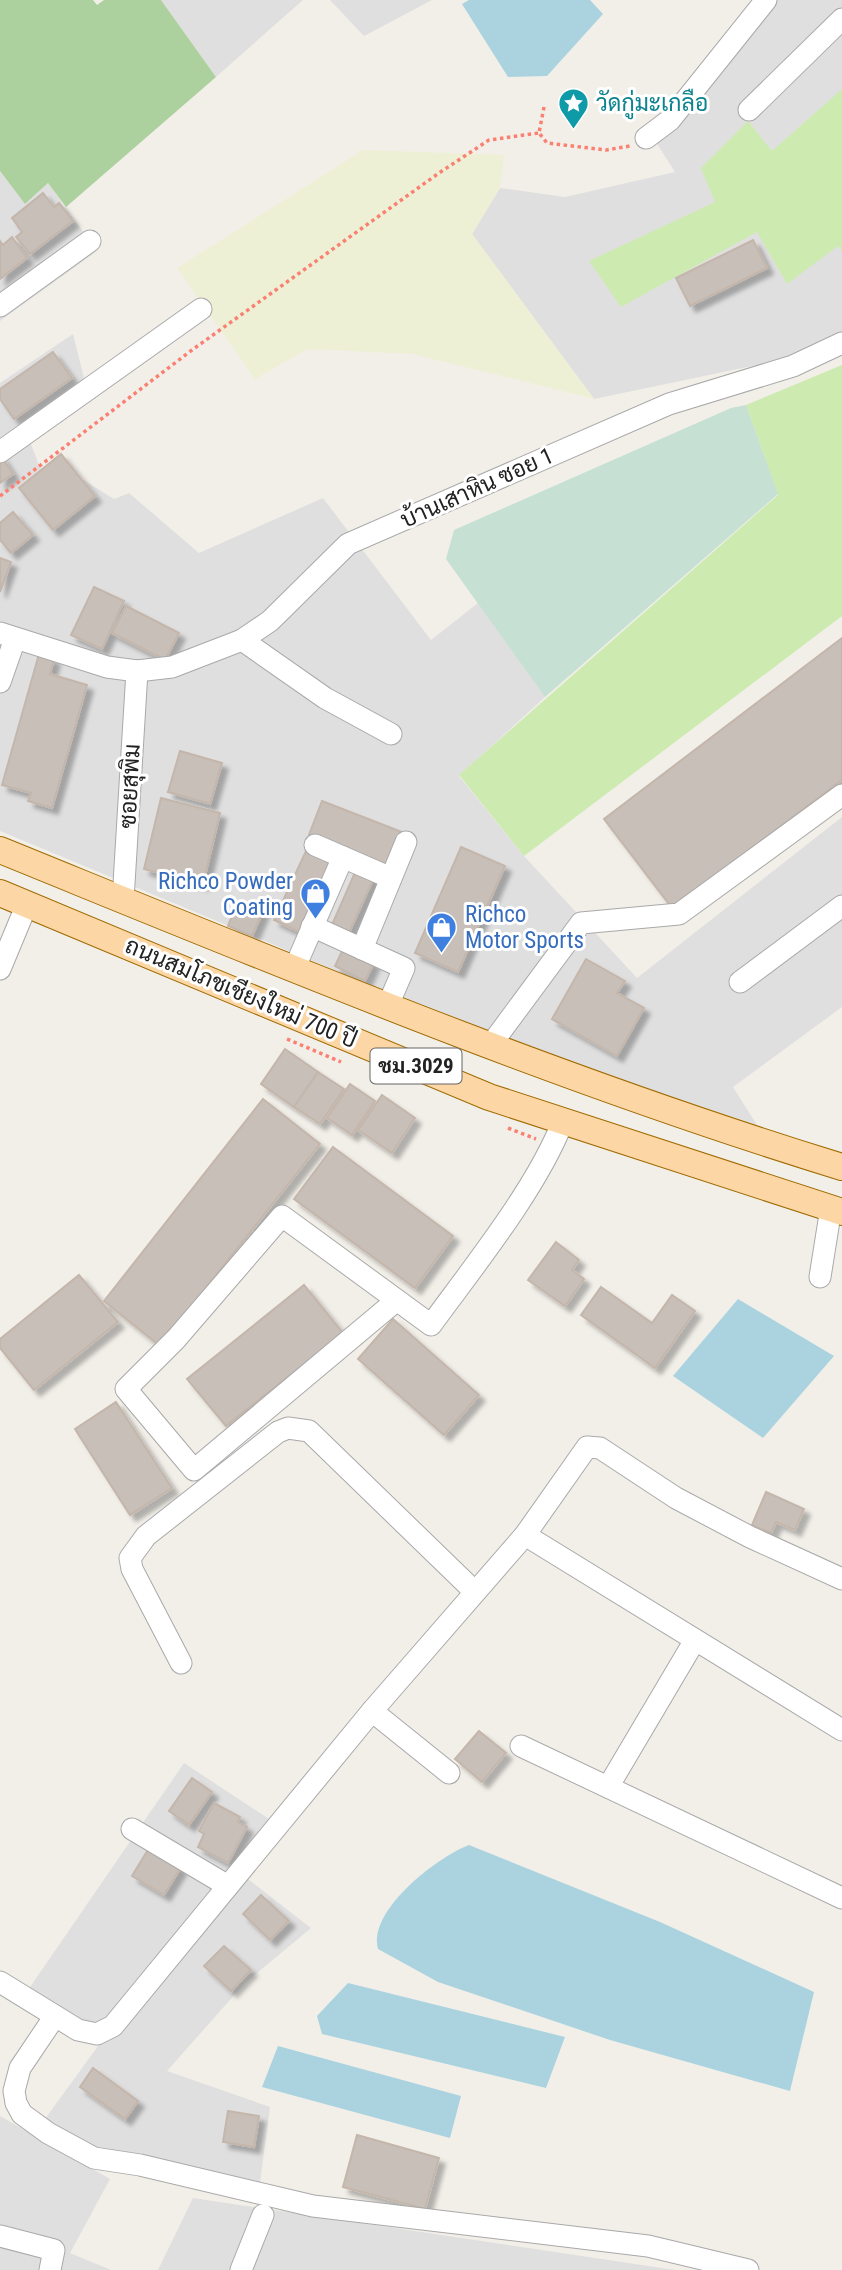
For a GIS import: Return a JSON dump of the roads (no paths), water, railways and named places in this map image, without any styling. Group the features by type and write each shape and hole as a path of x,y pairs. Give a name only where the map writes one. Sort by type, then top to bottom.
{"main road":[{"name":"ถนนสมโภชเชียงใหม่ 700 ปี","path":"0,850 490,1046 704,1125 842,1167"},
{"name":"ถนนสมโภชเชียงใหม่ 700 ปี","path":"0,893 489,1097 836,1210"}],"street":[{"path":"646,138 670,120 766,0"},
{"path":"749,110 842,19"},
{"path":"0,306 90,241"},
{"path":"0,452 201,309"},
{"name":"บ้านเสาหิน ซอย 1","path":"8,636 107,667 137,671 172,667 242,640 296,599 348,544 669,404 793,366 842,343"},
{"path":"0,682 8,636"},
{"path":"242,640 325,698 391,734"},
{"name":"ซอยสุพิม","path":"123,900 137,671"},
{"path":"490,1046 581,923 679,914 842,795"},
{"path":"362,949 406,842"},
{"path":"315,845 391,878"},
{"path":"295,967 342,857"},
{"path":"0,969 27,904"},
{"path":"740,982 842,906"},
{"path":"312,926 404,968 388,1005"},
{"path":"397,1300 194,1470 126,1390 176,1339 282,1216 397,1300 431,1325 482,1256 554,1145 563,1121"},
{"path":"820,1277 836,1210"},
{"path":"181,1663 132,1569 130,1558 146,1536 278,1432 288,1427 309,1432 475,1592"},
{"path":"0,1982 78,2029 97,2034 113,2026 372,1711 525,1535 579,1454 587,1447 600,1448 676,1499 750,1537 842,1579"},
{"path":"525,1535 842,1730"},
{"path":"608,1787 695,1640"},
{"path":"372,1711 449,1773"},
{"path":"521,1746 842,1898"},
{"path":"132,1829 228,1886"},
{"path":"55,2016 20,2068 14,2091 16,2103 22,2113 48,2133 94,2158 163,2170 313,2206 648,2246 748,2270"},
{"path":"241,2270 263,2215"},
{"path":"0,2236 54,2250 50,2270"}],"water":[{"path":"469,0 590,0 603,14 547,76 508,77 462,4"},
{"path":"738,1299 834,1356 763,1438 673,1376"},
{"path":"469,1845 660,1922 814,1992 790,2091 610,2040 438,1982 378,1949 377,1934 383,1918 407,1887 440,1861"},
{"path":"348,1983 565,2037 546,2088 322,2034 317,2016"},
{"path":"278,2046 461,2096 450,2138 262,2087"}],"place":[{"name":"วัดกู่มะเกลือ","path":"573,130"},
{"name":"Richco Powder Coating","path":"316,921"},
{"name":"Richco Motor Sports","path":"442,954"}]}
